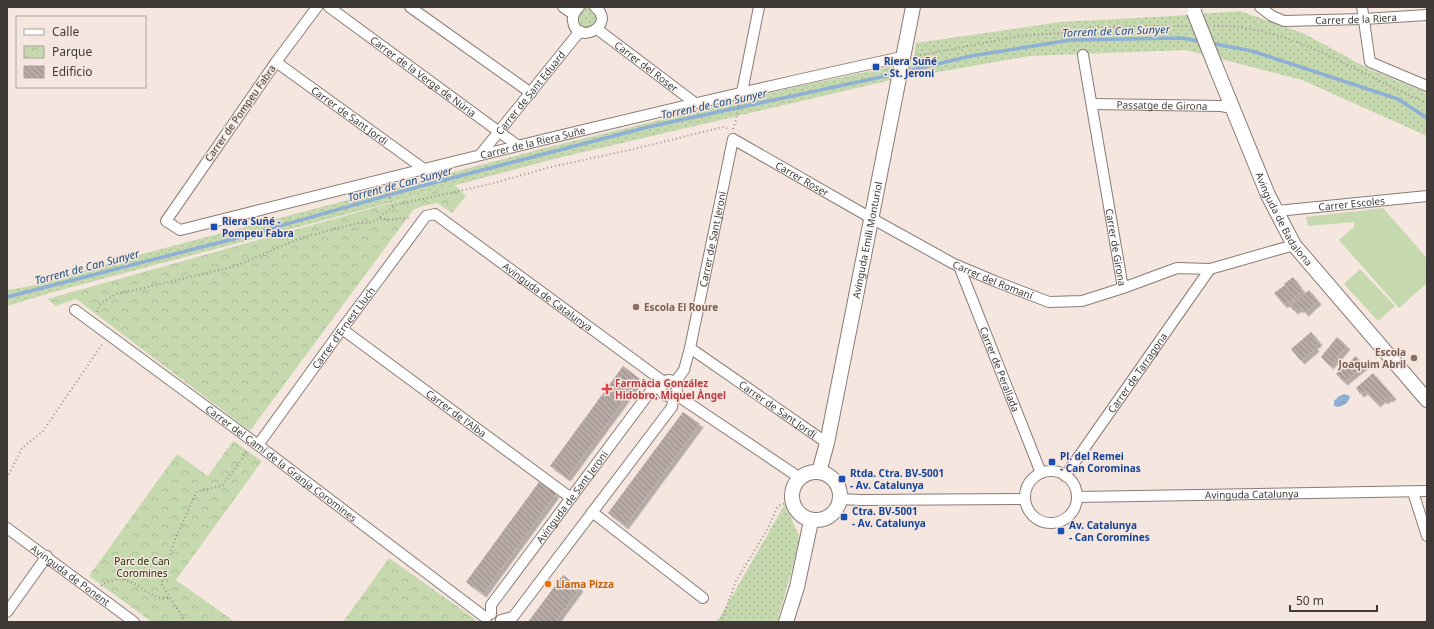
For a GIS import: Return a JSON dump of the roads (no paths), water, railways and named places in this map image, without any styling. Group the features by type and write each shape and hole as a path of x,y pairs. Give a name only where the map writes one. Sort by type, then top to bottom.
{"street":[{"name":"Carrer de Pompeu Fabra","path":"166,221 276,62 317,7"},
{"name":"Carrer de la Verge de Núria","path":"329,7 517,145"},
{"path":"410,7 531,93"},
{"path":"563,7 576,10 574,24 580,31 590,33 597,29 602,20 597,7"},
{"path":"741,95 759,7"},
{"name":"Avinguda Emili Monturiol","path":"819,472 827,443 897,81 913,7"},
{"name":"Carrer de la Riera","path":"1260,7 1272,16 1284,21 1364,19 1427,15"},
{"path":"1362,7 1370,62 1427,86"},
{"name":"Avinguda de Badalona","path":"1192,15 1215,65 1276,211 1294,245 1427,400"},
{"name":"Carrer del Roser","path":"597,29 695,103"},
{"name":"Carrer de Sant Eduard","path":"480,155 580,31"},
{"name":"Carrer de Girona","path":"1083,55 1123,288 1177,268 1210,269 1294,245"},
{"name":"Carrer de la Riera Suñe","path":"166,221 180,230 517,145 695,103 741,95 902,59"},
{"name":"Carrer de Sant Jordi","path":"276,62 424,169"},
{"name":"Passatge de Girona","path":"1092,104 1221,106 1232,108"},
{"name":"Carrer Roser","path":"733,134 871,218"},
{"name":"Carrer de Sant Jeroni","path":"675,382 684,370 690,348 733,134"},
{"name":"Carrer Escoles","path":"1276,211 1427,196"},
{"name":"Carrer d'Ernest Lluch","path":"255,442 342,329 419,225 426,216 431,214"},
{"name":"Avinguda de Catalunya","path":"431,214 435,214 663,384"},
{"name":"Carrer del Romaní","path":"871,218 959,266 1049,302 1082,301 1123,288"},
{"name":"Carrer de Perallada","path":"959,266 1041,472"},
{"name":"Carrer de Tarragona","path":"1066,476 1210,269"},
{"name":"Carrer del Camí de la Granja Coromines","path":"75,310 255,442 487,618 496,615 501,621"},
{"name":"Carrer de l'Alba","path":"342,329 571,498"},
{"name":"Carrer de Sant Jordi","path":"690,348 827,443"},
{"path":"501,621 513,617 672,407 678,388 675,382 669,380 663,384 661,389 663,394 669,397 675,395"},
{"name":"Avinguda de Sant Jeroni","path":"487,618 491,605 650,392 663,384"},
{"path":"675,395 800,478"},
{"path":"1050,471 1066,476 1072,481 1076,488 1077,497 1073,512 1058,523 1051,524 1035,519 1029,512 1024,499 1025,490 1029,482 1041,472 1050,471"},
{"path":"819,472 830,477 837,484 840,492 840,499 835,511 830,516 823,520 811,521 800,515 796,510 792,503 792,491 795,483 800,478 808,474 819,472"},
{"name":"Avinguda Catalunya","path":"1077,497 1427,491"},
{"path":"1413,492 1427,536"},
{"path":"840,499 1024,499"},
{"path":"592,512 703,598"},
{"path":"786,622 796,587 811,521"},
{"name":"Avinguda de Ponent","path":"7,528 47,556 134,622"},
{"path":"7,612 47,556"}],"water":[{"path":"1344,394 1350,396 1347,402 1338,407 1334,406 1334,401 1339,396"}],"waterway":[{"name":"Torrent de Can Sunyer","path":"903,72 971,56 1071,40 1183,38 1202,42"},
{"name":"Torrent de Can Sunyer","path":"1210,43 1252,51 1398,99 1427,118"},
{"name":"Torrent de Can Sunyer","path":"7,297 237,238 421,186 648,127 895,74"}],"place":[{"name":"Riera Suñé - St. Jeroni","path":"876,67"},
{"name":"Riera Suñé - Pompeu Fabra","path":"214,227"},
{"name":"Escola El Roure","path":"636,307"},
{"name":"Escola Joaquim Abril","path":"1414,358"},
{"name":"Farmàcia González Hidobro, Miquel Àngel","path":"607,389"},
{"name":"Pl. del Remei - Can Corominas","path":"1052,462"},
{"name":"Rtda. Ctra. BV-5001 - Av. Catalunya","path":"842,479"},
{"name":"Ctra. BV-5001 - Av. Catalunya","path":"844,517"},
{"name":"Av. Catalunya - Can Coromines","path":"1061,531"},
{"name":"Llama Pizza","path":"548,584"}],"park label":[{"name":"Parc de Can Coromines","path":"142,566"}]}
